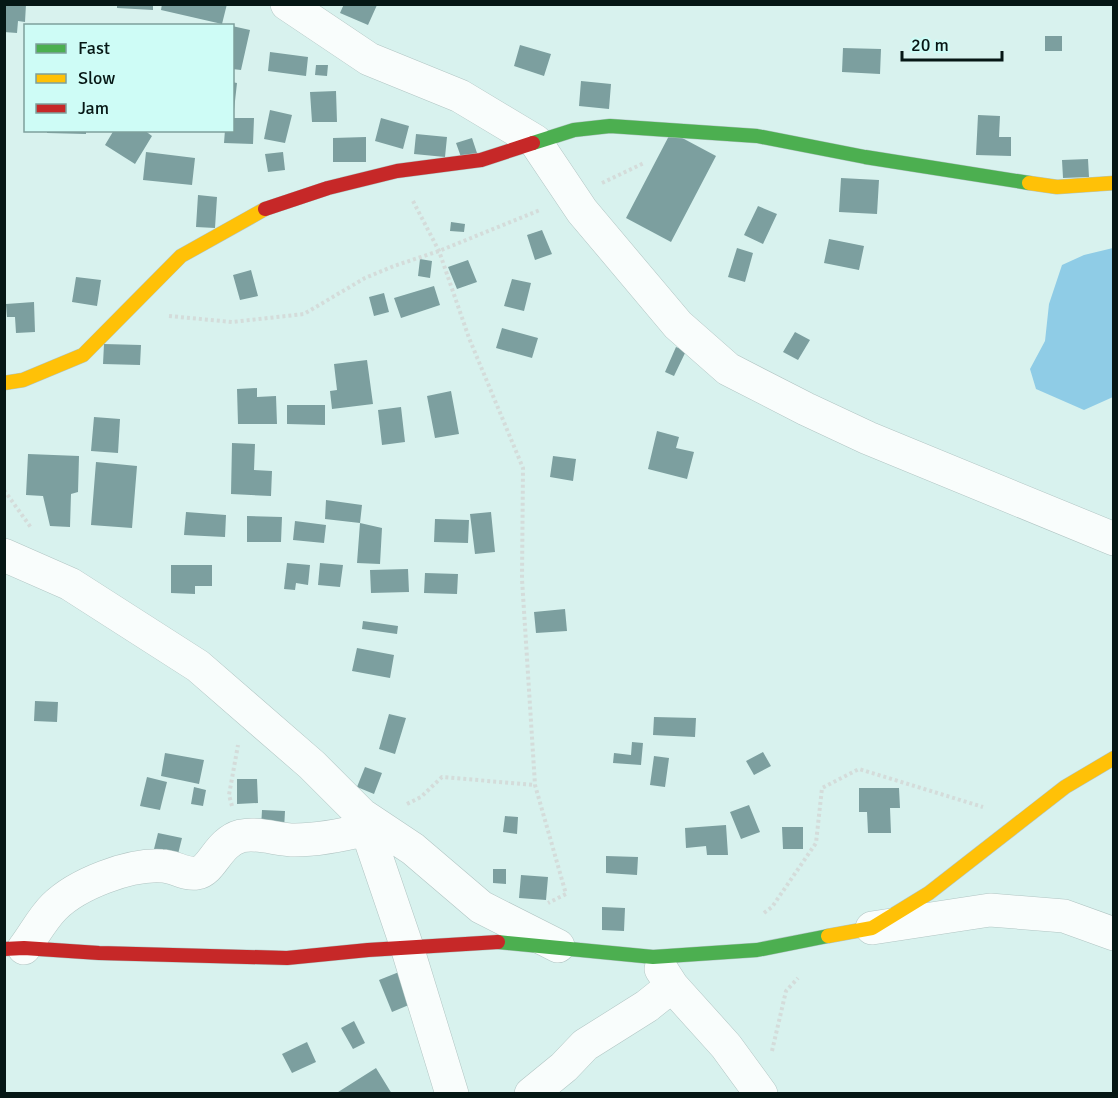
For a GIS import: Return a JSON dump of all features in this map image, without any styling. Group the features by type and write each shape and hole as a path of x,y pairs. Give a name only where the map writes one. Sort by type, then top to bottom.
{"street":[{"path":"287,4 369,59 460,96 536,141 582,211 678,325 728,369 806,409 878,442 1113,539"},
{"path":"4,383 23,380 83,355 181,256 262,210 328,188 397,171 481,160 574,130 610,126 757,136 865,157 1057,187 1113,183"},
{"path":"4,555 70,584 198,666 312,765 365,822 413,849 481,907 558,946"},
{"path":"872,928 929,893 1065,787 1113,758"},
{"path":"14,948 51,909 74,892 120,871 164,866 197,873 204,870 221,847 231,839 248,834 302,839 345,835 365,822"},
{"path":"365,822 407,947 452,1094"},
{"path":"14,948 99,953 287,958 407,947 500,942 652,957 757,950 872,928 990,910 1064,916 1113,934"},
{"path":"652,957 672,986 726,1046 761,1094"},
{"path":"531,1094 564,1067 585,1045 647,1006 672,986"}],"path":[{"path":"164,316 232,322 304,314 366,278 573,196 645,162"},
{"path":"397,171 439,251 469,338 523,468 522,579 536,785 566,894 510,923"},
{"path":"238,837 229,795 236,765 243,706"},
{"path":"759,916 772,907 816,843 822,788 860,770 1022,819"},
{"path":"365,822 415,802 442,777 536,785"},
{"path":"770,1059 786,991 801,975"}],"water":[{"path":"1113,248 1113,397 1084,410 1036,389 1030,369 1045,341 1049,304 1062,265 1084,255"}],"building":[{"path":"4,4 26,4 25,22 18,21 17,33 4,32"},
{"path":"117,4 153,4 153,10 117,8"},
{"path":"162,4 227,4 222,24 161,10"},
{"path":"344,4 377,5 368,25 340,13"},
{"path":"234,26 250,30 241,70 234,69"},
{"path":"1045,36 1062,36 1062,51 1045,51"},
{"path":"520,45 551,54 544,76 514,66"},
{"path":"843,48 881,49 880,74 842,72"},
{"path":"270,52 308,57 306,76 268,71"},
{"path":"316,65 328,65 327,76 315,75"},
{"path":"581,81 611,84 609,109 579,106"},
{"path":"234,82 237,83 234,110"},
{"path":"336,91 337,122 312,122 310,92"},
{"path":"270,110 292,115 285,143 264,139"},
{"path":"978,115 1000,116 999,137 1011,137 1011,156 976,155"},
{"path":"234,118 254,118 253,144 224,143 225,132 234,132"},
{"path":"381,118 409,126 403,149 375,141"},
{"path":"86,132 86,134 47,133"},
{"path":"113,132 147,132 152,136 135,164 105,145"},
{"path":"671,132 716,156 671,242 626,218"},
{"path":"416,134 447,137 445,157 414,154"},
{"path":"366,137 366,162 333,162 333,138"},
{"path":"472,138 477,153 461,157 456,143"},
{"path":"146,152 195,158 192,185 143,180"},
{"path":"283,152 285,170 268,172 265,154"},
{"path":"1088,159 1089,177 1063,178 1062,160"},
{"path":"841,178 879,180 877,214 839,212"},
{"path":"198,195 217,197 215,228 196,227"},
{"path":"758,206 777,214 763,244 744,235"},
{"path":"451,222 465,224 464,232 450,231"},
{"path":"542,230 552,254 535,260 527,235"},
{"path":"829,239 864,246 859,270 824,263"},
{"path":"737,248 753,253 745,282 728,277"},
{"path":"420,259 432,261 430,278 418,276"},
{"path":"468,260 477,282 457,289 448,267"},
{"path":"251,270 258,296 240,300 233,275"},
{"path":"76,277 101,280 97,306 72,302"},
{"path":"512,279 531,283 524,311 504,306"},
{"path":"434,286 440,305 401,318 394,298"},
{"path":"384,293 389,312 374,316 369,297"},
{"path":"34,302 35,332 16,333 15,317 7,317 6,304"},
{"path":"502,328 538,338 532,358 496,348"},
{"path":"795,332 810,340 798,360 783,352"},
{"path":"104,344 141,345 140,365 103,364"},
{"path":"676,347 686,351 674,376 665,372"},
{"path":"367,360 373,404 332,409 330,391 337,390 334,364"},
{"path":"257,388 257,397 276,396 277,424 238,424 237,389"},
{"path":"451,391 459,434 435,438 427,396"},
{"path":"287,405 325,405 325,425 287,424"},
{"path":"401,407 405,442 382,445 378,410"},
{"path":"94,417 120,419 118,453 91,451"},
{"path":"657,431 679,437 676,448 694,452 687,479 648,469"},
{"path":"232,443 255,444 254,470 272,471 271,496 231,494"},
{"path":"28,454 79,456 78,492 71,494 70,527 50,526 43,496 26,495"},
{"path":"553,456 576,459 573,481 550,477"},
{"path":"96,462 137,466 132,528 91,525"},
{"path":"326,500 362,505 360,523 325,519"},
{"path":"186,512 226,515 225,537 184,535"},
{"path":"491,512 495,552 475,554 470,514"},
{"path":"247,516 282,517 281,542 247,542"},
{"path":"435,519 469,520 468,543 434,542"},
{"path":"295,521 326,525 324,543 293,540"},
{"path":"360,523 382,528 380,564 357,563"},
{"path":"287,563 310,565 308,585 296,583 295,590 284,589"},
{"path":"320,563 343,565 340,587 318,585"},
{"path":"171,565 212,565 212,586 195,586 195,594 171,593"},
{"path":"408,569 409,592 371,593 370,570"},
{"path":"425,573 458,574 457,594 424,593"},
{"path":"565,609 567,631 536,633 534,612"},
{"path":"363,621 398,626 397,634 362,629"},
{"path":"357,648 394,655 390,678 352,671"},
{"path":"35,701 58,702 57,722 34,721"},
{"path":"389,714 406,718 395,754 379,749"},
{"path":"654,717 696,718 695,737 653,735"},
{"path":"632,742 643,743 641,765 613,763 614,753 631,755"},
{"path":"763,752 771,766 754,775 746,761"},
{"path":"165,753 204,760 199,784 161,776"},
{"path":"654,756 669,758 665,787 650,785"},
{"path":"365,767 382,773 374,794 357,787"},
{"path":"147,777 167,782 160,810 140,806"},
{"path":"237,779 257,779 258,803 237,804"},
{"path":"194,787 206,790 203,806 191,804"},
{"path":"859,788 899,788 900,808 890,808 891,833 868,833 867,812 859,812"},
{"path":"749,805 760,832 741,839 730,812"},
{"path":"262,810 285,811 284,830 261,828"},
{"path":"505,816 518,817 517,834 503,832"},
{"path":"726,825 728,855 707,855 706,846 686,848 685,828"},
{"path":"782,827 803,827 803,849 783,849"},
{"path":"158,833 182,838 178,854 154,849"},
{"path":"606,856 638,857 637,875 606,873"},
{"path":"493,869 506,869 506,884 493,883"},
{"path":"521,875 548,877 546,900 519,898"},
{"path":"602,907 625,908 624,931 602,930"},
{"path":"404,970 416,1002 392,1012 379,980"},
{"path":"354,1021 365,1043 353,1049 341,1028"},
{"path":"307,1042 316,1062 292,1073 282,1054"},
{"path":"376,1068 392,1094 335,1094"}],"traffic: fast":[{"path":"533,143 574,130 610,126 757,136 865,157 1029,183"},
{"path":"498,942 653,957 757,950 828,936"}],"traffic: slow":[{"path":"1029,183 1057,187 1114,183"},
{"path":"4,383 23,380 83,355 181,256 265,209"},
{"path":"828,936 872,928 929,893 1065,787 1114,758"}],"traffic: jam":[{"path":"265,209 328,188 397,171 481,160 533,143"},
{"path":"4,949 287,958 368,950 498,942"}]}
